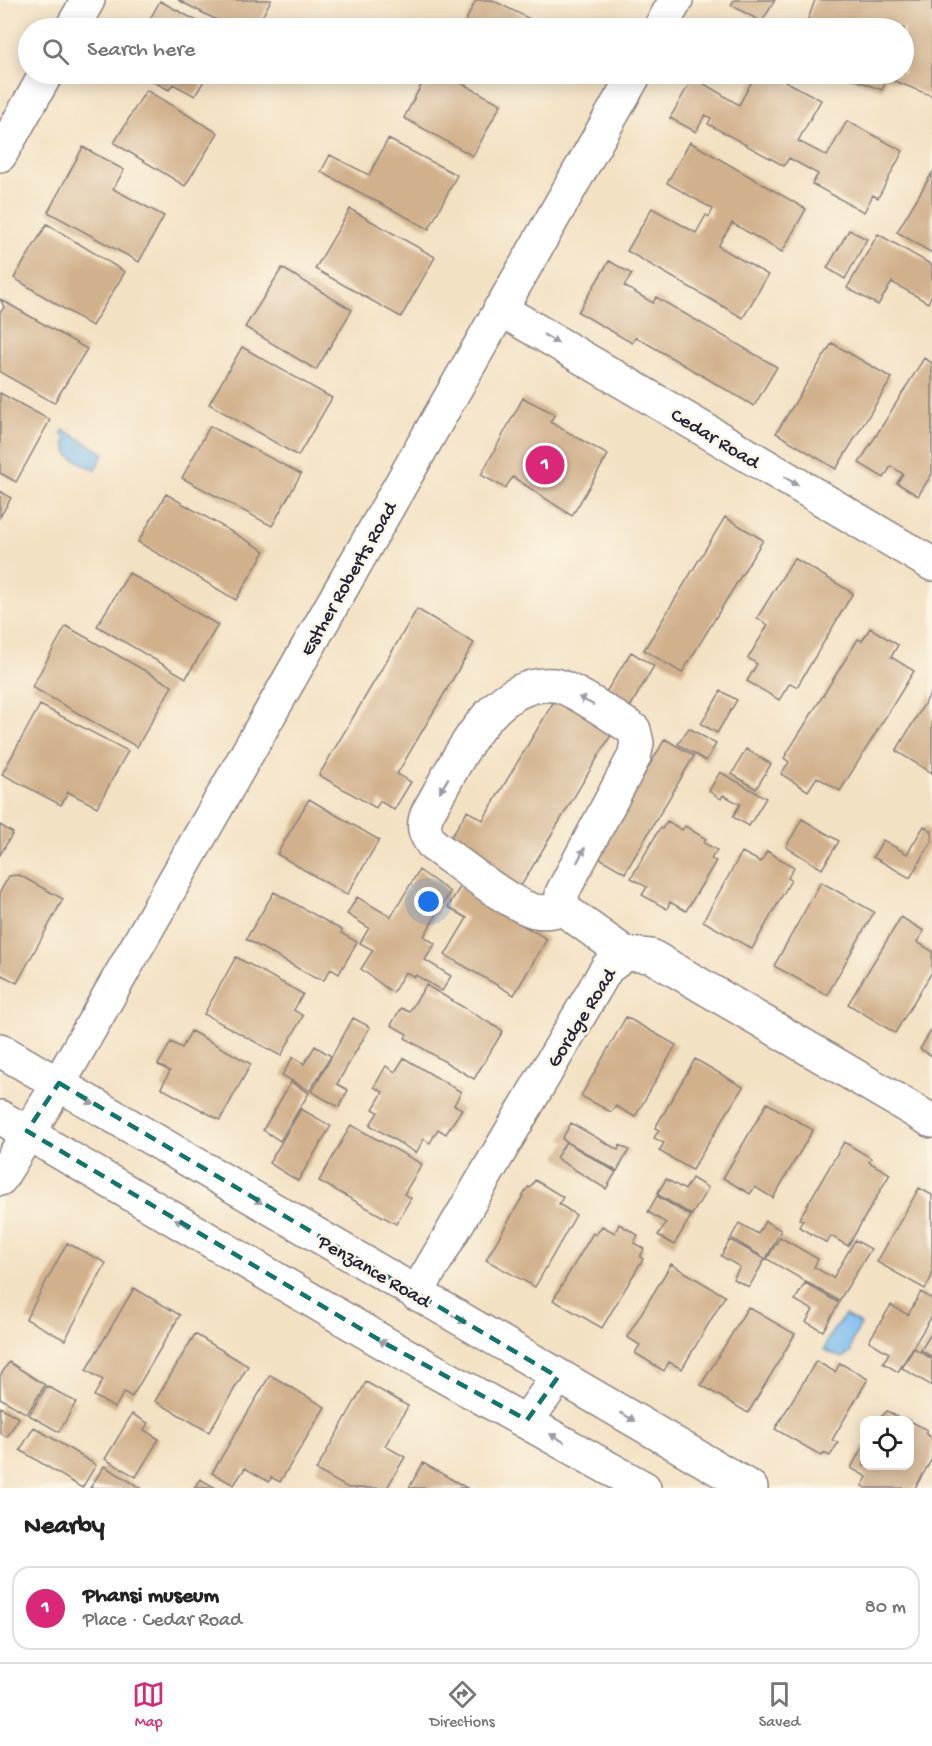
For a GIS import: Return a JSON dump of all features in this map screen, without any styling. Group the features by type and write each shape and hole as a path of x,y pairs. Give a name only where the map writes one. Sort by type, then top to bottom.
{"street":[{"path":"78,18 88,0"},
{"path":"0,155 40,84"},
{"name":"Esther Roberts Road","path":"0,1179 14,1124 59,1083 628,84"},
{"name":"Cedar Road","path":"501,309 932,564"},
{"path":"563,909 562,893 634,757 637,743 634,730 615,716 556,684 532,686 504,699 488,713 423,824 425,834 433,845 497,891 534,911 547,913 563,909 626,954"},
{"name":"Gordge Road","path":"416,1294 607,968 626,954 651,956 932,1121"},
{"name":"Penzance Road","path":"0,1050 751,1488"},
{"path":"14,1124 388,1345 527,1420 644,1488"},
{"path":"527,1420 558,1377"}],"highlighted area":[{"path":"59,1083 558,1377 527,1420 388,1345 27,1131"}],"water":[{"path":"64,430 104,453 95,470 69,456 65,444 66,438 61,434"},
{"path":"845,1315 861,1324 852,1341 851,1352 842,1358 824,1350 829,1336"}],"building":[{"path":"178,0 271,0 261,18 213,18"},
{"path":"476,0 492,0 528,18 467,18"},
{"path":"734,0 775,0 764,18 755,18 731,5"},
{"path":"815,0 932,0 932,96 902,84 914,84 914,18 809,18"},
{"path":"160,1 191,18 151,18"},
{"path":"158,84 173,84 169,90"},
{"path":"173,84 202,84 195,96"},
{"path":"422,84 463,84 501,104 473,156 404,118"},
{"path":"689,84 704,84 739,105 751,84 791,84 821,100 798,141 827,156 847,121 903,151 878,198 873,195 864,212 812,184 818,174 789,158 784,166 708,124 711,118 705,115 696,132 670,118"},
{"path":"866,84 884,84 882,90"},
{"path":"146,90 218,133 185,186 114,143"},
{"path":"388,139 457,175 429,229 321,172 330,155 369,175"},
{"path":"690,142 806,209 782,252 732,223 718,246 768,275 743,318 627,251 652,208 696,233 706,215 709,217 713,209 667,183"},
{"path":"83,147 124,170 113,189 164,216 139,262 48,212"},
{"path":"932,173 932,253 897,232"},
{"path":"350,209 435,257 401,317 315,269"},
{"path":"47,224 125,272 92,326 14,278"},
{"path":"849,230 867,239 845,279 827,268"},
{"path":"878,234 932,265 932,295 928,303 892,282 878,305 847,288"},
{"path":"609,261 632,274 624,286 653,303 656,297 777,367 754,406 636,337 632,343 578,312"},
{"path":"282,268 352,310 316,370 245,327"},
{"path":"0,299 87,349 54,403 0,372 0,313 4,307"},
{"path":"832,343 892,378 836,469 776,433"},
{"path":"242,347 332,398 298,456 209,404"},
{"path":"924,358 932,363 932,474 918,496 897,483 903,474 891,466 884,478 859,463"},
{"path":"0,393 50,420 16,482 0,473"},
{"path":"523,398 555,414 550,422 608,455 572,516 513,477 505,488 481,475"},
{"path":"210,426 301,474 272,526 182,478"},
{"path":"0,491 11,498 0,517"},
{"path":"166,494 265,551 236,600 138,542"},
{"path":"725,517 763,540 682,673 644,650"},
{"path":"794,558 853,593 797,687 790,683 779,700 747,681 757,664 748,658 768,625 757,618"},
{"path":"129,573 218,625 186,678 97,626"},
{"path":"417,609 474,643 397,774 411,782 394,810 380,801 376,808 319,775"},
{"path":"66,626 172,686 137,747 32,687"},
{"path":"870,628 898,645 891,657 914,671 840,791 817,777 808,791 781,774 789,762 784,758 858,639 862,641"},
{"path":"631,652 654,666 626,714 601,700"},
{"path":"560,691 617,725 518,891 448,842 467,811 483,820"},
{"path":"721,691 737,700 717,733 701,724"},
{"path":"932,691 932,773 896,751"},
{"path":"40,705 128,751 97,807 68,792 61,805 2,774"},
{"path":"689,728 716,744 706,761 678,744"},
{"path":"665,739 694,756 625,873 596,856"},
{"path":"746,749 771,764 756,789 732,774"},
{"path":"720,772 766,798 749,826 733,817 740,804 723,795 721,799 709,791"},
{"path":"309,799 379,840 347,895 277,854"},
{"path":"802,819 839,841 822,869 786,847"},
{"path":"667,821 682,830 685,826 706,839 704,843 717,850 711,859 716,861 686,911 670,902 667,909 642,895 647,887 631,878 660,828 662,829"},
{"path":"0,825 13,833 0,855"},
{"path":"924,826 932,831 932,841 910,878 873,857 883,840 907,854"},
{"path":"767,851 794,867 788,878 791,880 752,949 703,921 742,852 761,862"},
{"path":"419,870 450,892 424,936 435,944 425,960 451,976 442,991 416,975 415,977 405,972 393,993 361,969 373,950 360,943 369,928 347,914 357,897 391,917"},
{"path":"19,875 63,899 17,983 0,974 0,892 9,876"},
{"path":"463,882 486,895 482,902 547,939 514,995 445,955 467,918 448,907"},
{"path":"821,882 874,912 827,995 774,966"},
{"path":"274,892 342,930 341,933 357,942 339,974 331,969 324,980 315,978 246,939"},
{"path":"901,917 924,931 917,942 932,951 932,972 895,1033 848,1004"},
{"path":"236,957 303,994 294,1010 303,1016 281,1056 204,1014"},
{"path":"426,985 503,1031 474,1079 405,1038 407,1034 391,1025 401,1008 409,1012"},
{"path":"626,1017 676,1045 635,1117 616,1106 611,1112 581,1096"},
{"path":"353,1018 370,1027 337,1084 348,1090 339,1107 312,1092"},
{"path":"932,1029 932,1056 920,1049"},
{"path":"191,1031 251,1064 220,1120 161,1088 170,1071 158,1065 171,1042 182,1048"},
{"path":"315,1046 331,1056 310,1091 282,1075 293,1057 304,1064"},
{"path":"404,1058 461,1092 454,1105 462,1109 446,1134 438,1129 430,1143 424,1139 416,1153 370,1125 378,1112 373,1109 383,1092 374,1087 386,1066 395,1072"},
{"path":"695,1059 743,1087 692,1170 659,1151 664,1143 654,1138 659,1130 655,1128"},
{"path":"291,1082 309,1093 280,1141 263,1130"},
{"path":"767,1103 813,1130 773,1198 755,1187 750,1194 723,1178"},
{"path":"301,1109 331,1126 298,1181 269,1163"},
{"path":"571,1123 618,1150 620,1145 629,1150 617,1171 562,1139"},
{"path":"351,1125 422,1164 404,1194 411,1198 396,1224 319,1181"},
{"path":"566,1142 616,1172 606,1189 556,1158"},
{"path":"844,1142 871,1158 869,1162 890,1174 848,1246 831,1236 827,1243 799,1227 803,1220 799,1219"},
{"path":"692,1178 708,1188 692,1215 657,1194 666,1179 685,1190"},
{"path":"535,1180 563,1197 559,1204 576,1215 535,1287 486,1260 528,1187 530,1188"},
{"path":"919,1188 932,1195 932,1276 925,1289 877,1262"},
{"path":"657,1196 691,1216 674,1245 658,1235 666,1223 648,1212"},
{"path":"765,1221 781,1230 766,1259 731,1238 739,1223 758,1234"},
{"path":"619,1224 638,1235 634,1243 644,1249 640,1257 643,1259 602,1328 553,1300 593,1233 596,1235 602,1226 615,1233"},
{"path":"780,1237 818,1259 814,1267 833,1278 855,1240 871,1249 839,1301 767,1259"},
{"path":"730,1240 765,1259 749,1287 733,1279 740,1267 721,1256"},
{"path":"67,1243 106,1263 65,1340 26,1319"},
{"path":"671,1264 725,1296 682,1369 669,1362 664,1371 635,1353 640,1345 627,1337"},
{"path":"805,1283 839,1303 823,1331 806,1322 813,1310 795,1300"},
{"path":"134,1288 180,1315 132,1397 124,1392 115,1408 94,1396 103,1380 86,1370"},
{"path":"921,1292 932,1299 932,1316 898,1372 883,1363 889,1353 869,1341 891,1305 908,1315"},
{"path":"748,1307 795,1334 748,1413 701,1385"},
{"path":"932,1332 932,1357 921,1350"},
{"path":"195,1334 248,1366 209,1432 155,1401"},
{"path":"914,1348 932,1359 932,1386 902,1368"},
{"path":"816,1361 835,1372 840,1363 868,1379 832,1440 838,1443 830,1456 824,1453 822,1456 775,1429"},
{"path":"9,1362 45,1385 27,1414 0,1398 0,1376"},
{"path":"270,1375 325,1407 280,1482 271,1477 269,1482 245,1468 234,1485 212,1473"},
{"path":"366,1382 408,1406 385,1446 405,1457 387,1488 348,1488 316,1470"},
{"path":"47,1386 76,1402 59,1432 29,1415"},
{"path":"0,1407 19,1418 7,1437 0,1433"},
{"path":"887,1411 896,1416 882,1416"},
{"path":"132,1414 148,1423 144,1430 159,1439 136,1477 105,1459"},
{"path":"914,1423 927,1430 925,1433 932,1438 932,1459 915,1488 865,1488 862,1486 867,1477 851,1468 860,1451 860,1470 914,1470"},
{"path":"34,1427 96,1465 82,1488 20,1450"},
{"path":"423,1463 467,1488 409,1488"},
{"path":"104,1466 141,1488 90,1488"},
{"path":"200,1479 216,1488 194,1488"}],"place":[{"name":"Phansi museum","path":"545,465"}]}
